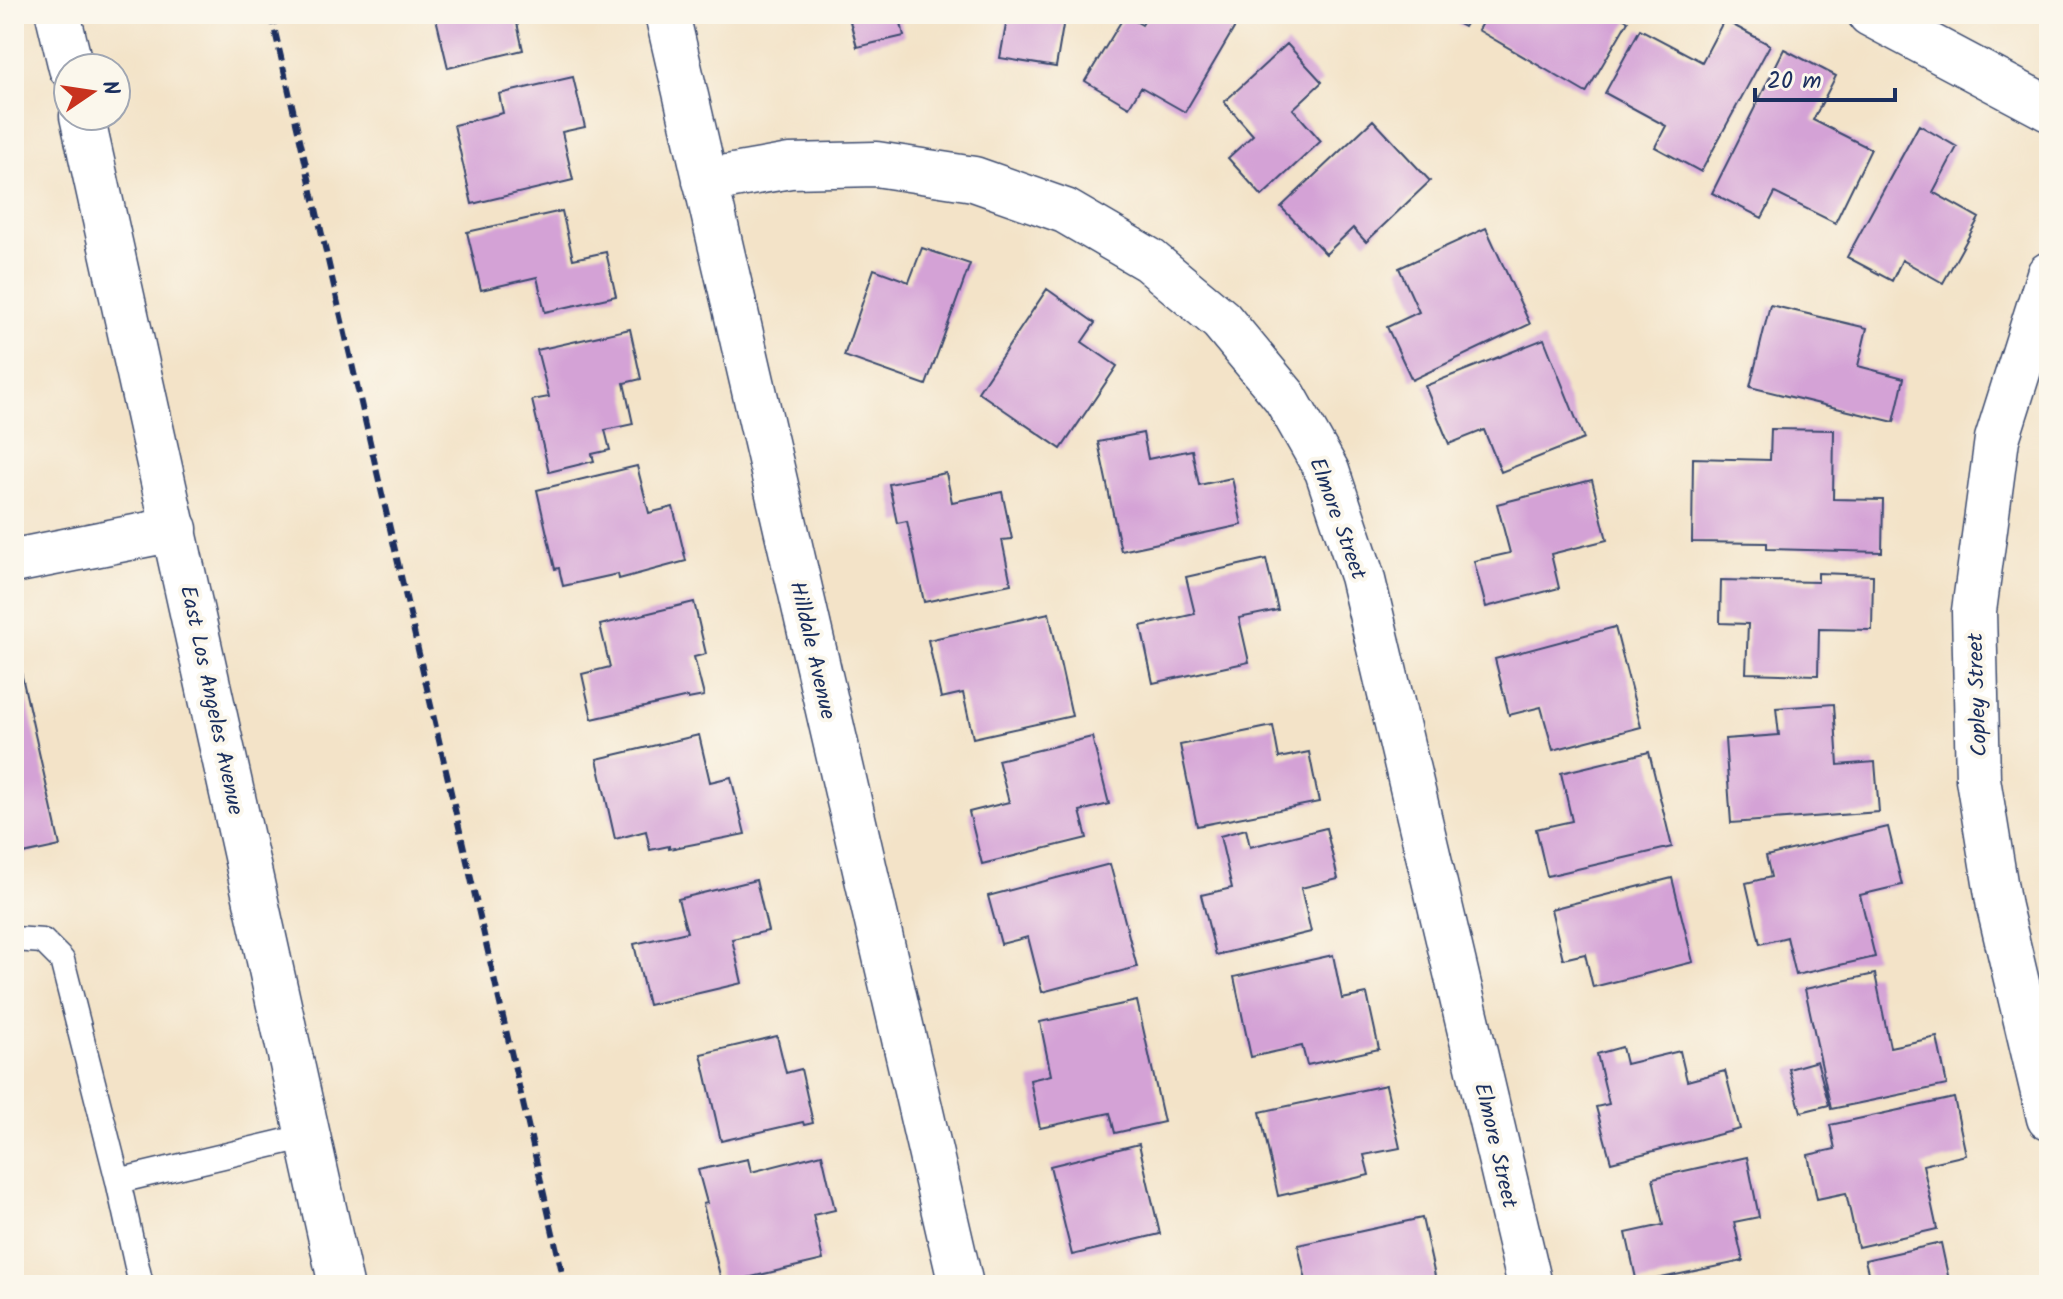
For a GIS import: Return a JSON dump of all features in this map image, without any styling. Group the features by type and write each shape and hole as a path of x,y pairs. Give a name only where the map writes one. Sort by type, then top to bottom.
{"street":[{"path":"58,14 67,52"},
{"name":"Hilldale Avenue","path":"667,14 961,1285"},
{"path":"1870,14 2049,109"},
{"name":"East Los Angeles Avenue","path":"86,132 341,1285"},
{"name":"Elmore Street","path":"705,181 790,166 876,164 974,179 1065,211 1149,260 1221,320 1285,397 1327,471 1362,576 1530,1285"},
{"name":"Copley Street","path":"2049,274 1997,439 1974,611 1978,779 1999,907 2049,1118"},
{"path":"14,561 175,529"}],"lane":[{"path":"14,939 43,941 62,960 141,1285"},
{"path":"118,1181 308,1136"}],"building":[{"path":"435,14 515,14 523,50 448,68"},
{"path":"848,14 899,14 904,36 857,47"},
{"path":"1008,14 1065,14 1056,67 1000,58"},
{"path":"1149,14 1218,14 1236,25 1185,112 1141,87 1129,107 1085,81 1125,15 1142,25"},
{"path":"1440,14 1472,14 1464,27"},
{"path":"1487,14 1615,14 1628,21 1586,93 1478,30"},
{"path":"1724,20 1770,45 1701,172 1655,147 1666,126 1605,93 1640,29 1702,62"},
{"path":"1287,44 1322,82 1293,109 1321,141 1262,196 1228,158 1253,135 1224,102"},
{"path":"1784,49 1836,76 1813,120 1871,149 1835,223 1775,193 1762,218 1712,193"},
{"path":"573,77 585,127 562,132 573,180 472,204 454,125 503,113 499,94"},
{"path":"1373,120 1430,181 1366,242 1353,228 1326,254 1281,207"},
{"path":"1919,125 1957,147 1933,192 1979,218 1943,283 1902,260 1892,281 1847,257"},
{"path":"562,211 573,259 606,252 616,296 545,312 537,277 481,290 467,232"},
{"path":"1486,228 1530,324 1412,380 1387,327 1419,312 1399,268"},
{"path":"922,248 970,264 926,385 844,356 874,269 909,282"},
{"path":"1047,289 1095,323 1082,342 1117,366 1061,449 978,392"},
{"path":"1770,305 1867,328 1858,366 1904,378 1894,422 1750,387"},
{"path":"630,329 641,379 624,383 633,424 605,430 610,450 592,454 594,461 549,472 532,400 549,397 537,350"},
{"path":"1544,339 1584,439 1501,472 1484,430 1449,444 1425,386"},
{"path":"1771,429 1834,430 1833,499 1883,500 1882,552 1767,549 1767,543 1692,542 1693,458 1770,460"},
{"path":"1143,433 1148,459 1192,450 1199,485 1232,478 1242,525 1121,551 1098,442"},
{"path":"637,466 649,513 673,507 686,561 619,579 618,574 563,586 559,568 555,569 537,490"},
{"path":"946,473 952,502 1002,492 1012,539 1002,540 1011,584 924,602 907,521 897,523 889,484"},
{"path":"1592,480 1607,540 1551,554 1559,588 1486,607 1474,561 1510,553 1497,504"},
{"path":"1266,559 1278,610 1239,618 1249,662 1153,683 1141,626 1195,614 1186,577"},
{"path":"1818,573 1873,575 1872,630 1819,629 1818,675 1746,673 1748,624 1720,623 1721,580 1818,582"},
{"path":"694,602 706,654 694,657 704,696 592,719 582,674 610,667 600,625"},
{"path":"1049,613 1072,716 973,738 963,693 941,698 928,640"},
{"path":"1615,627 1641,727 1553,750 1541,707 1509,715 1495,659"},
{"path":"21,672 60,846 14,856 14,674"},
{"path":"1834,704 1838,765 1875,762 1879,812 1731,823 1725,739 1779,735 1776,708"},
{"path":"1273,726 1279,758 1309,752 1319,802 1197,826 1180,745"},
{"path":"699,735 710,782 731,777 745,834 650,850 646,831 615,839 597,759"},
{"path":"1092,737 1109,804 1080,811 1087,838 982,864 969,812 1009,802 998,760"},
{"path":"1649,752 1672,847 1547,876 1536,829 1572,821 1561,773"},
{"path":"1888,827 1902,885 1860,895 1875,957 1796,975 1787,937 1760,944 1746,883 1771,877 1766,856"},
{"path":"1326,828 1338,879 1301,888 1311,932 1216,955 1201,895 1232,888 1220,836 1246,829 1250,847"},
{"path":"1110,864 1137,967 1042,992 1028,937 1001,944 988,896"},
{"path":"1672,878 1693,962 1593,987 1585,954 1563,959 1551,909"},
{"path":"756,880 768,931 732,939 742,983 648,1005 634,944 687,932 678,899"},
{"path":"1333,955 1342,999 1367,994 1379,1049 1307,1065 1302,1046 1251,1057 1234,977"},
{"path":"1875,974 1890,1047 1937,1037 1947,1085 1831,1109 1805,989"},
{"path":"1137,1001 1164,1122 1115,1133 1110,1113 1040,1128 1030,1080 1051,1075 1040,1022"},
{"path":"777,1036 786,1073 801,1069 813,1123 804,1125 803,1122 721,1141 701,1054"},
{"path":"1622,1047 1626,1064 1680,1051 1687,1081 1725,1071 1740,1129 1611,1162 1596,1107 1609,1104 1597,1054"},
{"path":"1817,1061 1829,1105 1801,1112 1789,1069"},
{"path":"1386,1085 1400,1148 1364,1155 1369,1175 1278,1196 1260,1112"},
{"path":"1954,1098 1966,1155 1923,1165 1937,1229 1858,1247 1846,1193 1817,1199 1808,1155 1835,1149 1830,1125"},
{"path":"1139,1144 1160,1234 1072,1255 1050,1166"},
{"path":"822,1154 835,1210 813,1215 823,1260 722,1284 698,1170 748,1159 751,1172"},
{"path":"1747,1157 1759,1217 1734,1222 1743,1261 1637,1283 1626,1233 1663,1225 1653,1178"},
{"path":"1422,1218 1437,1285 1307,1285 1298,1245"},
{"path":"1941,1243 1950,1285 1871,1285 1865,1260"}],"railway":[{"path":"271,14 565,1285"}]}
